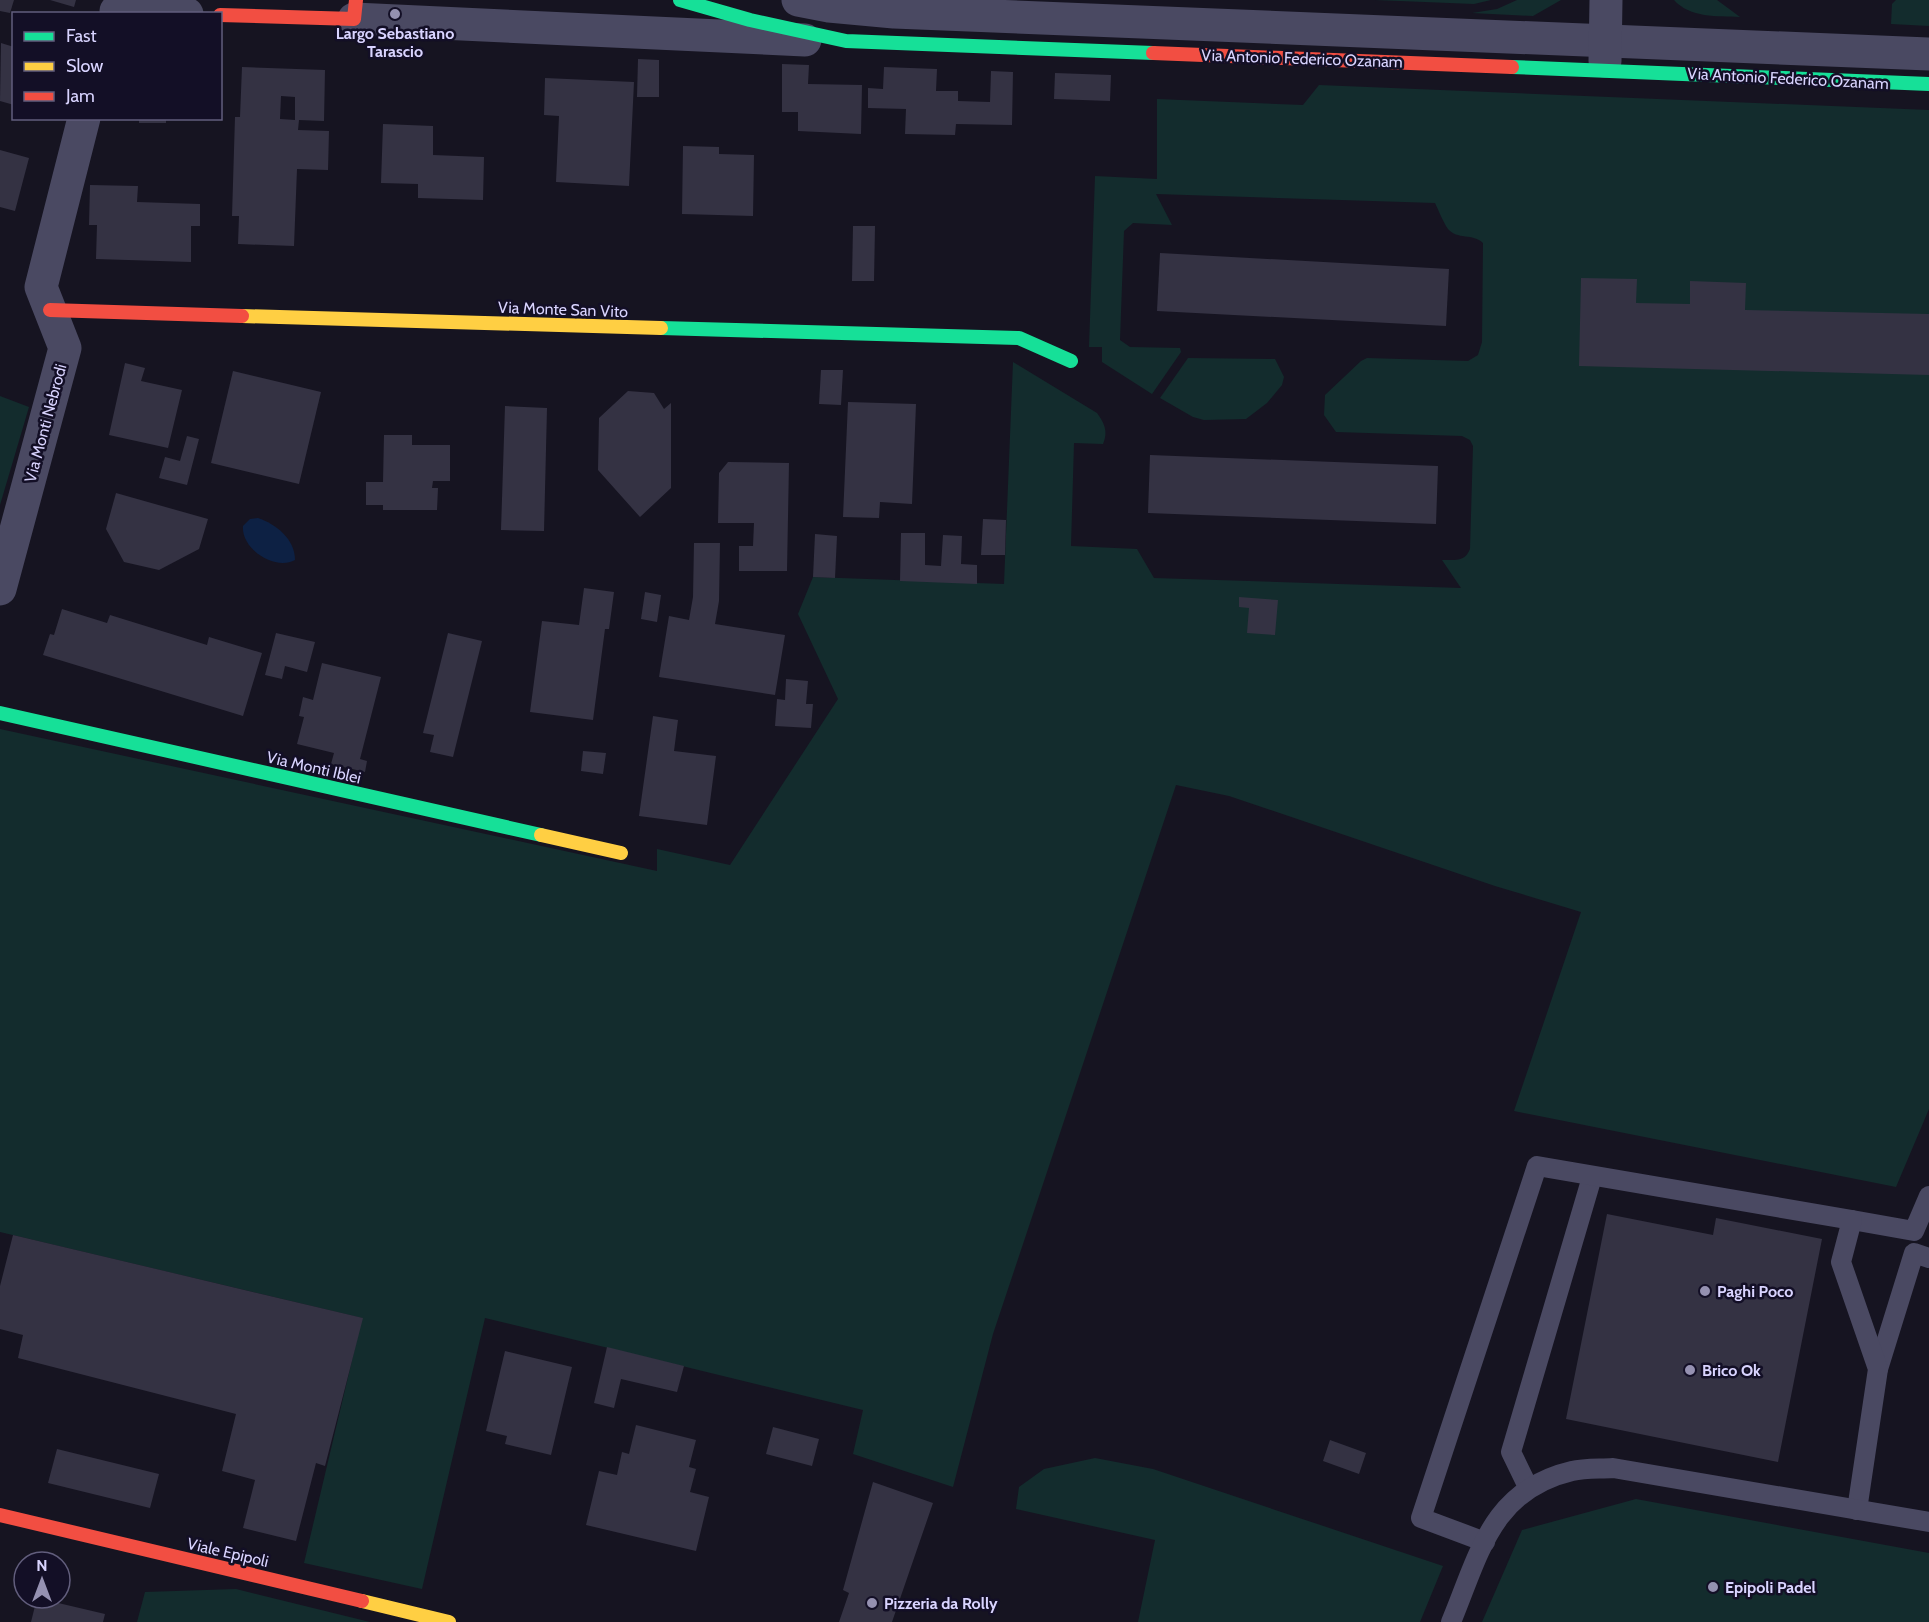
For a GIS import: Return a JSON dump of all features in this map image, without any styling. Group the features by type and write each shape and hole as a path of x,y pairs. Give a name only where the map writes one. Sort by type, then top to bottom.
{"street":[{"name":"Via Antonio Federico Ozanam","path":"680,0 750,20 846,41 1605,55 1929,54"},
{"name":"Via Antonio Federico Ozanam","path":"798,0 829,6 894,12 1605,55 1929,84"},
{"path":"1605,55 1606,0"},
{"path":"116,8 163,12"},
{"path":"222,15 355,10 846,41"},
{"name":"Via Monti Nebrodi","path":"0,589 65,348 41,287 83,120"},
{"name":"Via Monte San Vito","path":"50,310 1019,338 1071,361"},
{"name":"Via Monti Iblei","path":"0,713 621,853"},
{"name":"Viale Epipoli","path":"3,1520 449,1622"}],"lane":[{"path":"1485,1542 1421,1518 1537,1166 1914,1231 1929,1196"},
{"path":"1528,1487 1511,1452 1592,1177"},
{"path":"1851,1220 1841,1262 1878,1369"},
{"path":"1857,1510 1878,1369 1914,1253 1929,1258"},
{"path":"1451,1622 1485,1542 1497,1519 1510,1502 1528,1487 1574,1470 1613,1468 1929,1522"}],"green space":[{"path":"1375,0 1491,0 1474,4"},
{"path":"1517,0 1561,0 1533,16 1472,13 1497,9"},
{"path":"1674,0 1717,0 1740,17 1696,13 1680,6"},
{"path":"1896,0 1929,0 1929,26 1891,24 1892,4"},
{"path":"1319,85 1929,110 1929,1109 1896,1187 1514,1111 1581,912 1495,886 1229,796 1176,785 993,1334 953,1487 853,1454 863,1410 485,1318 422,1589 304,1563 362,1318 0,1232 0,729 657,871 657,849 730,865 838,699 798,614 813,577 1004,584 1013,362 1097,413 1104,424 1103,444 1074,443 1071,546 1137,549 1154,578 1461,588 1442,560 1462,558 1470,549 1473,446 1470,440 1462,436 1336,432 1324,415 1325,395 1367,358 1468,361 1478,355 1482,342 1483,243 1475,238 1460,236 1448,229 1435,203 1156,194 1172,225 1133,223 1124,231 1120,340 1130,347 1180,348 1181,352 1152,394 1102,362 1102,347 1089,347 1095,176 1157,179 1157,99 1303,105"},
{"path":"1188,358 1275,359 1284,377 1282,385 1267,403 1246,419 1204,420 1193,417 1160,398"},
{"path":"0,396 29,407 0,505"},
{"path":"1095,1458 1153,1469 1443,1566 1420,1622 1138,1622 1155,1540 1016,1509 1019,1487 1044,1469"},
{"name":"Epipoli Padel","path":"1636,1499 1929,1553 1929,1622 1482,1622 1522,1530"},
{"path":"236,1589 370,1622 137,1622 145,1592"}],"water":[{"path":"258,518 283,533 292,545 295,560 278,563 253,550 247,543 243,526 250,519"}],"building":[{"path":"0,0 14,0 10,13 0,11"},
{"path":"50,0 76,0 74,7"},
{"path":"1,43 12,46 12,104 0,101"},
{"path":"638,59 659,60 659,97 637,97"},
{"path":"782,64 809,65 808,84 862,85 861,134 798,131 798,112 782,112"},
{"path":"242,67 325,70 324,121 299,120 298,130 329,131 328,170 297,169 294,246 238,244 239,216 232,216 235,117 240,117","holes":["281,96 295,97 295,120 280,119"]},
{"path":"884,67 937,69 936,91 958,91 958,101 990,102 991,71 1013,72 1012,125 956,124 955,135 905,134 906,109 868,108 868,88 883,89"},
{"path":"1055,73 1111,75 1110,101 1054,99"},
{"path":"545,78 634,82 629,186 556,182 559,116 544,115"},
{"path":"139,120 166,120 166,123 139,123"},
{"path":"383,124 433,126 433,155 484,157 483,200 418,198 418,184 381,183"},
{"path":"683,146 719,147 719,154 754,155 753,216 682,214"},
{"path":"0,150 29,158 15,211 0,207"},
{"path":"90,185 138,186 137,202 200,204 200,226 191,226 191,262 96,259 97,225 89,225"},
{"path":"853,226 875,226 874,281 852,281"},
{"path":"1160,253 1449,269 1446,326 1157,311"},
{"path":"1581,278 1637,279 1636,303 1690,304 1690,281 1746,283 1745,310 1929,314 1929,375 1579,366"},
{"path":"125,363 145,368 141,381 182,390 168,448 109,435"},
{"path":"821,370 843,370 841,405 819,404"},
{"path":"233,371 321,392 299,484 211,463"},
{"path":"628,391 654,393 664,409 671,403 671,488 640,517 598,470 599,418"},
{"path":"848,402 916,404 912,504 880,502 879,518 843,517"},
{"path":"505,406 547,408 544,531 501,530"},
{"path":"384,435 412,435 412,445 450,445 450,481 433,481 432,488 438,488 437,510 383,510 383,505 366,505 366,482 383,482"},
{"path":"187,436 199,439 187,485 159,478 165,457 180,461"},
{"path":"1150,455 1438,466 1436,524 1148,513"},
{"path":"728,462 789,463 787,571 739,571 739,546 753,546 754,523 718,523 719,473"},
{"path":"116,493 208,519 199,549 159,570 124,562 106,529"},
{"path":"983,519 1006,520 1005,555 981,555"},
{"path":"901,533 925,533 925,565 941,566 943,535 962,536 961,564 977,565 977,584 900,581"},
{"path":"815,534 837,536 835,578 813,577"},
{"path":"694,543 720,543 719,601 715,624 785,635 775,695 659,677 669,616 689,620 693,597"},
{"path":"584,588 614,592 609,629 605,629 593,720 530,712 542,621 579,625"},
{"path":"645,592 661,595 657,622 641,619"},
{"path":"1239,597 1278,600 1275,635 1247,633 1249,608 1239,607"},
{"path":"62,609 107,623 110,615 207,645 209,637 262,653 243,716 43,655 50,634 54,635"},
{"path":"276,633 315,642 307,672 285,666 282,679 265,675"},
{"path":"448,633 482,641 453,757 430,752 434,735 423,733"},
{"path":"322,663 381,677 360,759 367,761 365,772 331,764 334,753 297,744 304,717 299,716 303,697 313,700"},
{"path":"786,679 808,681 806,704 813,704 811,728 775,726 777,699 785,700"},
{"path":"653,716 678,720 674,751 716,756 707,825 639,816"},
{"path":"583,751 606,753 603,774 581,771"},
{"path":"1607,1214 1713,1235 1716,1218 1822,1239 1778,1462 1566,1419"},
{"path":"13,1235 363,1318 325,1466 316,1463 296,1541 243,1528 255,1480 222,1471 236,1414 18,1358 23,1335 0,1329 0,1286"},
{"path":"607,1347 684,1366 677,1392 621,1379 614,1408 594,1403"},
{"path":"505,1351 572,1367 551,1455 505,1444 507,1436 486,1431"},
{"path":"636,1425 696,1440 689,1467 696,1469 690,1492 709,1497 696,1551 586,1525 599,1471 617,1475 622,1452 629,1454"},
{"path":"773,1427 819,1439 812,1466 766,1454"},
{"path":"1330,1440 1366,1453 1359,1474 1323,1461"},
{"path":"57,1449 159,1474 150,1508 48,1483"},
{"path":"873,1482 933,1503 892,1622 839,1622 849,1593 843,1590"},
{"path":"72,1606 105,1614 103,1622 31,1622 34,1610 72,1610"}],"traffic: fast":[{"path":"680,0 750,20 846,41 1153,53"},
{"path":"1512,67 1929,84"},
{"path":"661,328 1019,338 1071,361"},
{"path":"0,713 541,835"}],"traffic: slow":[{"path":"242,316 661,328"},
{"path":"541,835 621,853"},
{"path":"362,1601 449,1622"}],"traffic: jam":[{"path":"222,15 354,19 356,0"},
{"path":"1153,53 1512,67"},
{"path":"50,310 242,316"},
{"path":"0,1515 362,1601"}],"place":[{"name":"Largo Sebastiano Tarascio","path":"395,14"},
{"name":"Paghi Poco","path":"1705,1291"},
{"name":"Brico Ok","path":"1690,1370"},
{"name":"Epipoli Padel","path":"1713,1587"},
{"name":"Pizzeria da Rolly","path":"872,1603"}]}
